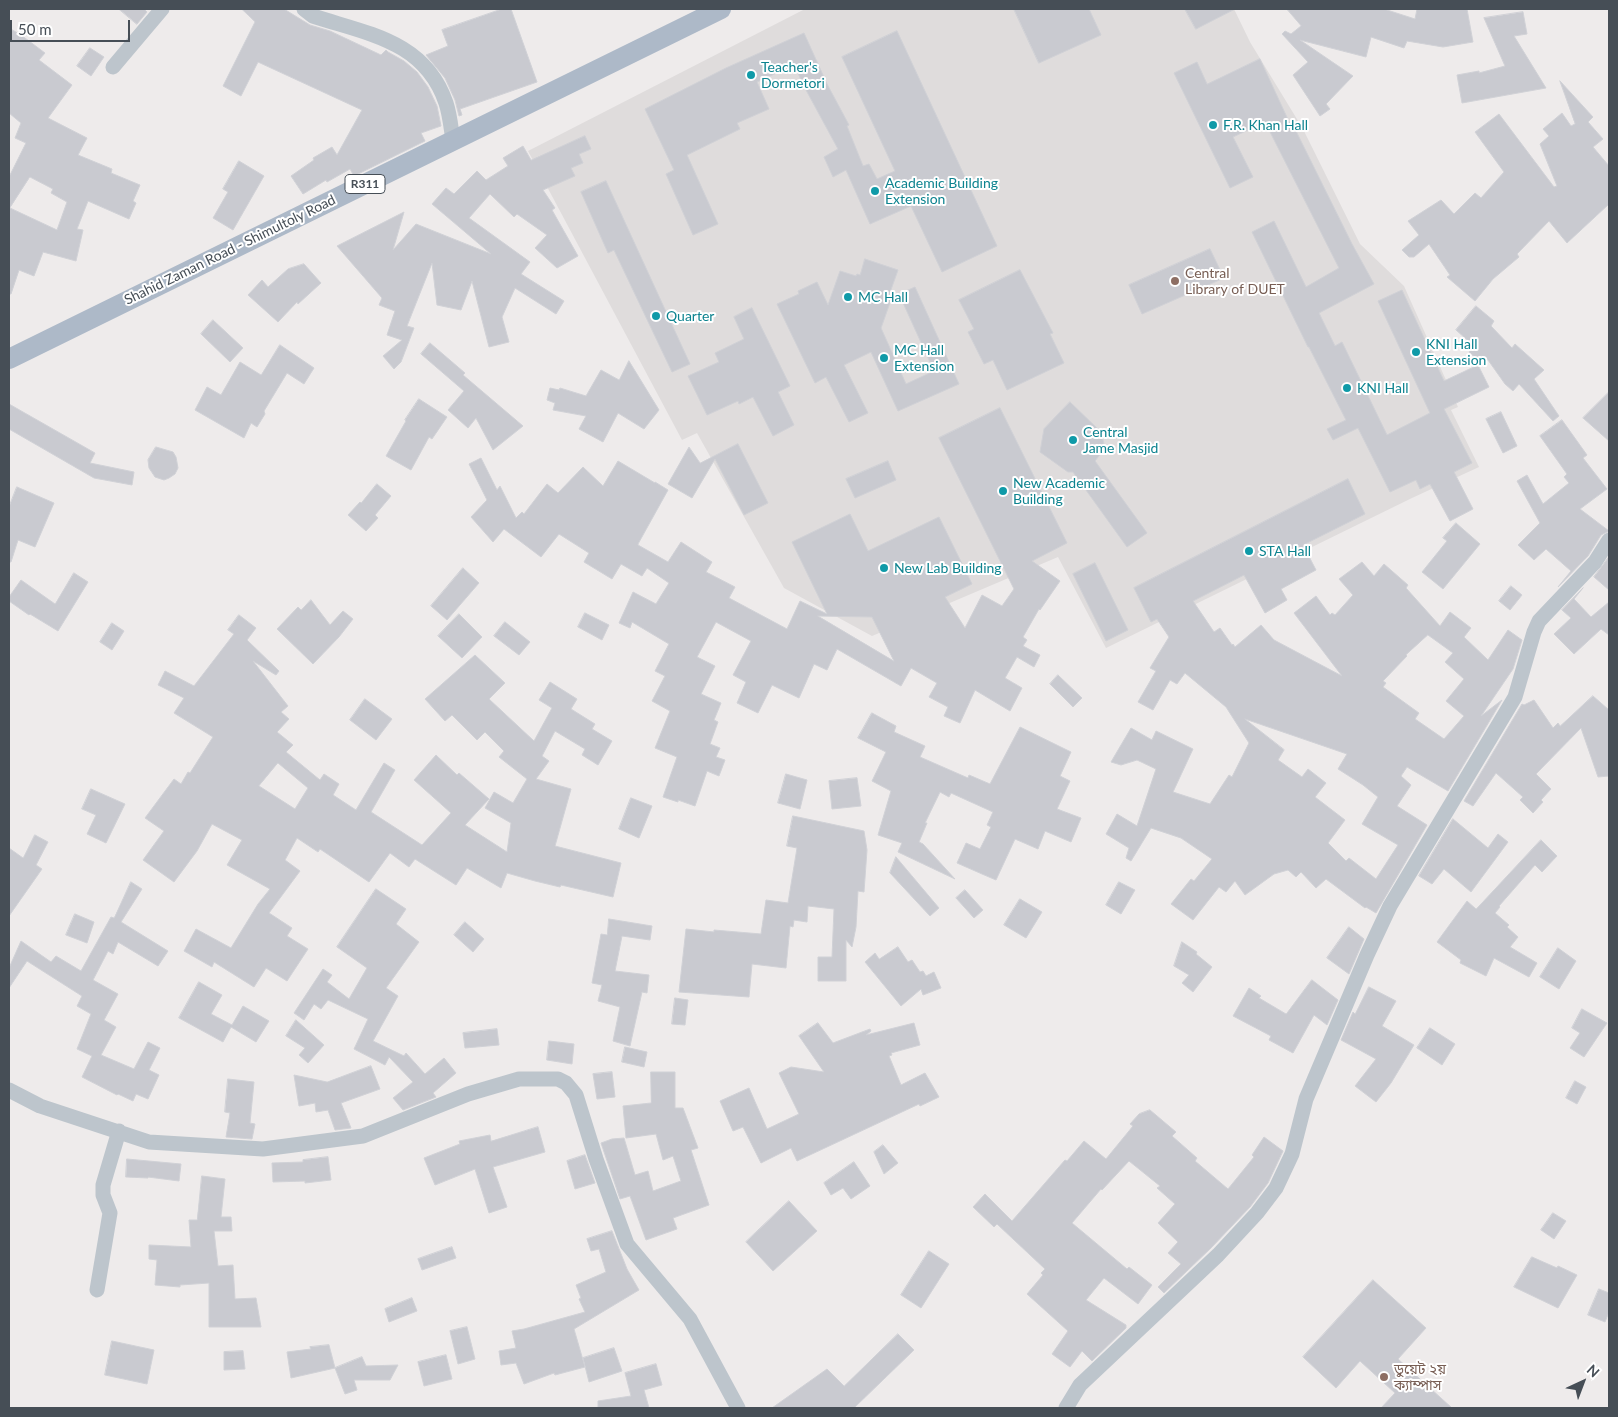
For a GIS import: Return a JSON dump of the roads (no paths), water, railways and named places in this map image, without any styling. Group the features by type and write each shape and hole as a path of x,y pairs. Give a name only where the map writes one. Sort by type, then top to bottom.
{"main road":[{"name":"Shahid Zaman Road - Shimultoly Road","path":"9,359 722,9"}],"street":[{"path":"113,67 162,9"},
{"path":"304,9 313,16 390,41 418,59 434,78 446,103 453,141"},
{"path":"1066,1408 1080,1385 1218,1255 1257,1213 1276,1188 1292,1154 1306,1099 1367,955 1390,906 1515,697 1534,632 1540,621 1594,562 1609,540"},
{"path":"9,1090 40,1106 149,1142 263,1149 363,1136 468,1094 519,1079 558,1079 566,1083 576,1095 596,1159 627,1244 690,1319 738,1408"},
{"path":"96,1290 110,1213 103,1195 103,1185 119,1132"}],"place":[{"name":"Teacher's Dormetori","path":"751,75"},
{"name":"F.R. Khan Hall","path":"1213,125"},
{"name":"Academic Building Extension","path":"875,191"},
{"name":"Central Library of DUET","path":"1175,281"},
{"name":"MC Hall","path":"848,297"},
{"name":"Quarter","path":"656,316"},
{"name":"KNI Hall Extension","path":"1416,352"},
{"name":"MC Hall Extension","path":"884,358"},
{"name":"KNI Hall","path":"1347,388"},
{"name":"Central Jame Masjid","path":"1073,440"},
{"name":"New Academic Building","path":"1003,491"},
{"name":"STA Hall","path":"1249,551"},
{"name":"New Lab Building","path":"884,568"},
{"name":"ডুয়েট ২য় ক্যাম্পাস","path":"1384,1377"}]}
